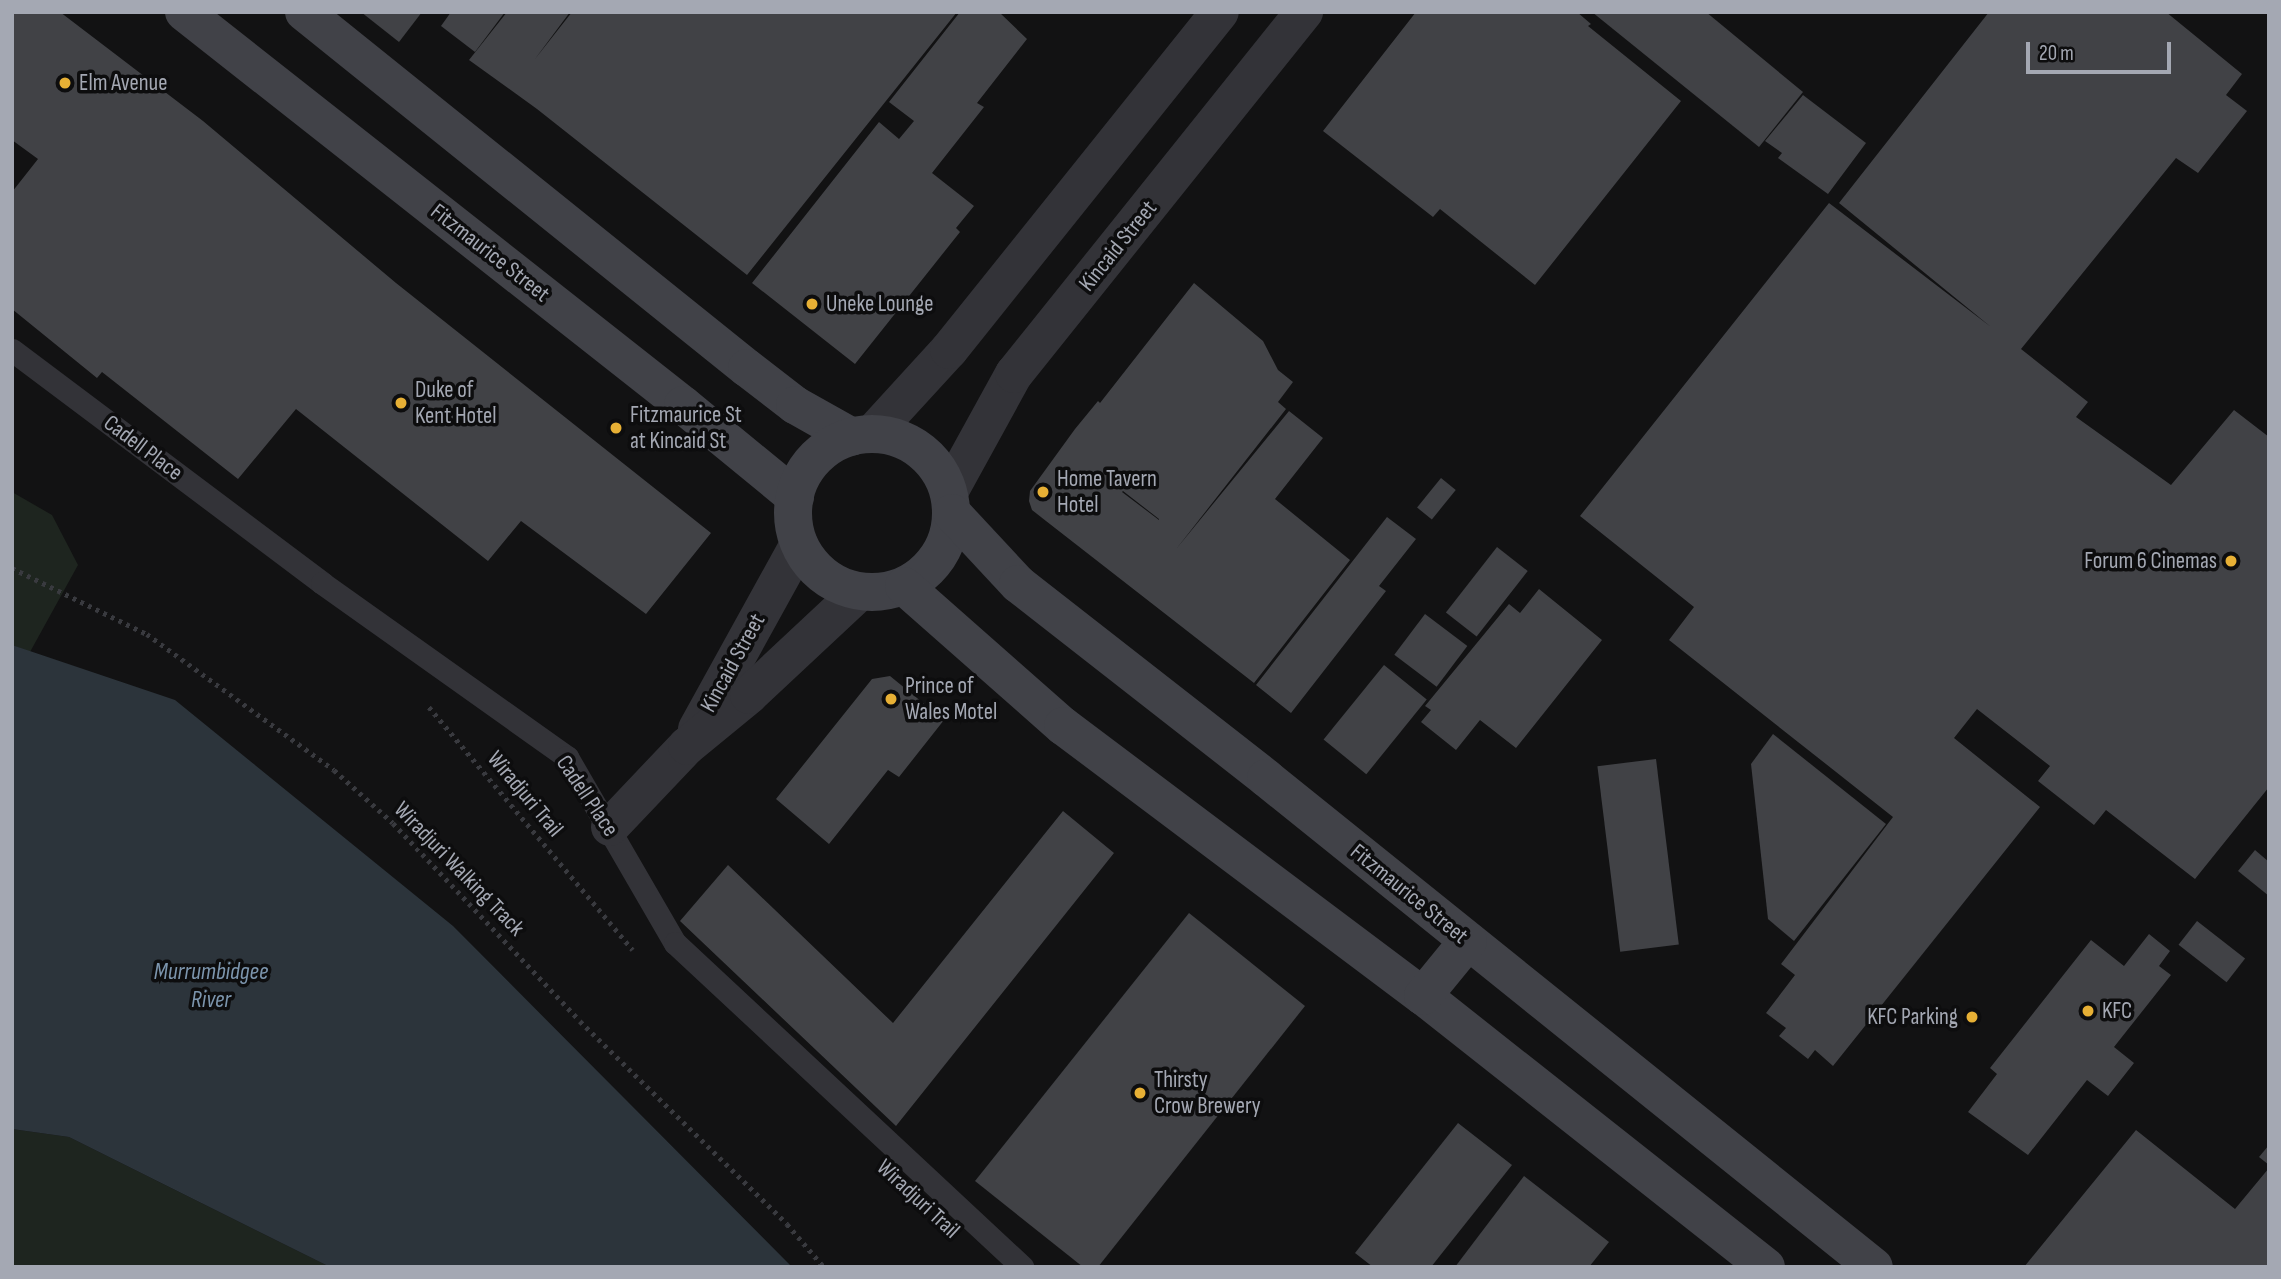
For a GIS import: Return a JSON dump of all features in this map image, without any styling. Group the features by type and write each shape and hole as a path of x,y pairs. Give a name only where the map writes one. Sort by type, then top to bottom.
{"main road":[{"name":"Fitzmaurice Street","path":"184,12 795,497"},
{"path":"304,12 795,405 862,435 911,444 927,456 941,472 951,502 949,535 939,557 924,574 904,586 882,593 859,592 834,583 813,567 799,544 793,521 795,497 802,477 814,459 832,445 862,435"},
{"name":"Fitzmaurice Street","path":"951,502 1017,584 1101,646 1874,1267"},
{"path":"904,586 1063,726 1423,996 1766,1267"},
{"path":"1423,996 1468,941"}],"street":[{"path":"862,435 949,350 1220,12"},
{"name":"Kincaid Street","path":"951,502 1014,374 1304,12"},
{"name":"Kincaid Street","path":"687,746 799,544"},
{"name":"Kincaid Street","path":"610,827 687,746 749,695 859,592"}],"lane":[{"name":"Cadell Place","path":"12,350 323,583 567,757 675,943 1022,1267"}],"path":[{"name":"Wiradjuri Walking Track","path":"12,568 147,634 334,769 393,823 580,1021 787,1224 824,1267"},
{"name":"Wiradjuri Trail","path":"427,704 635,953"}],"shaded area":[{"path":"12,492 52,515 78,565 30,652 12,645"},
{"path":"12,1129 69,1137 330,1267 12,1267"}],"water":[{"name":"Murrumbidgee River","path":"12,645 175,700 453,926 792,1267 330,1267 69,1137 12,1129"}],"building":[{"path":"12,12 60,12 203,121 396,283 711,533 646,614 521,521 488,561 296,409 238,479 102,372 97,378 12,309 12,192 38,159 12,140"},
{"path":"361,12 422,12 399,42"},
{"path":"451,12 505,12 475,52 441,26"},
{"path":"507,12 570,12 535,59 572,12 957,12 747,275 537,109 469,60"},
{"path":"960,12 999,12 1027,39 977,103 984,107 932,173 974,206 956,228 960,232 855,364 752,283 879,122 899,139 914,121 889,102"},
{"path":"1416,12 1577,12 1591,24 1588,26 1681,101 1535,285 1440,209 1433,217 1323,131"},
{"path":"1592,12 1706,12 1803,92 1759,147"},
{"path":"1989,12 2166,12 2242,74 2226,95 2247,111 2198,173 2176,158 2021,349 2088,402 2076,417 2171,485 2234,410 2269,437 2269,787 2195,879 2106,810 2094,825 2038,781 2050,766 1977,709 1954,738 2040,807 1833,1066 1815,1050 1808,1059 1779,1036 1786,1028 1766,1013 1795,975 1781,964 1893,817 1669,640 1694,607 1580,516 1829,203 1991,327 1839,203"},
{"path":"1803,95 1866,143 1828,194 1778,158 1782,153 1765,141"},
{"path":"1194,283 1263,341 1278,370 1293,382 1278,402 1286,409 1177,548 1289,411 1323,438 1275,499 1350,560 1254,683 1032,510 1030,491 1075,429 1098,401 1100,403","holes":["1123,491 1159,520 1122,492"]},
{"path":"1441,478 1456,490 1432,519 1417,508"},
{"path":"1387,517 1416,539 1379,586 1386,591 1291,713 1256,685"},
{"path":"1497,547 1528,571 1477,636 1446,612"},
{"path":"1539,589 1602,640 1516,748 1480,720 1456,750 1421,722 1431,710 1425,706 1509,604 1520,613"},
{"path":"1425,614 1467,646 1437,687 1394,655"},
{"path":"1384,665 1427,700 1366,774 1324,740"},
{"path":"890,676 944,720 899,777 888,770 829,844 776,799 872,679"},
{"path":"1773,734 1886,824 1794,941 1768,919 1751,764"},
{"path":"1656,759 1679,945 1620,952 1597,766"},
{"path":"1063,811 1114,853 896,1126 680,921 728,865 893,1023"},
{"path":"2255,850 2269,862 2269,896 2238,871"},
{"name":"Thirsty Crow Brewery","path":"1189,913 1305,1006 1098,1267 1083,1267 975,1181"},
{"path":"2197,921 2245,959 2227,982 2179,945"},
{"name":"KFC","path":"2149,934 2170,951 2159,966 2171,975 2114,1047 2134,1063 2108,1096 2087,1080 2028,1155 1968,1112 1997,1074 1990,1068 2091,940 2124,966"},
{"path":"1458,1123 1512,1165 1431,1267 1373,1267 1355,1253"},
{"path":"2136,1130 2235,1209 2269,1168 2269,1267 2024,1267"},
{"path":"2269,1145 2269,1165 2259,1157"},
{"path":"1524,1176 1609,1242 1589,1267 1455,1267"}],"place":[{"name":"Elm Avenue","path":"65,83"},
{"name":"Uneke Lounge","path":"812,304"},
{"name":"Duke of Kent Hotel","path":"401,403"},
{"name":"Fitzmaurice St at Kincaid St","path":"616,428"},
{"name":"Home Tavern Hotel","path":"1043,492"},
{"name":"Forum 6 Cinemas","path":"2231,561"},
{"name":"Prince of Wales Motel","path":"891,699"},
{"name":"KFC","path":"2088,1011"},
{"name":"KFC Parking","path":"1972,1017"},
{"name":"Thirsty Crow Brewery","path":"1140,1093"}]}
